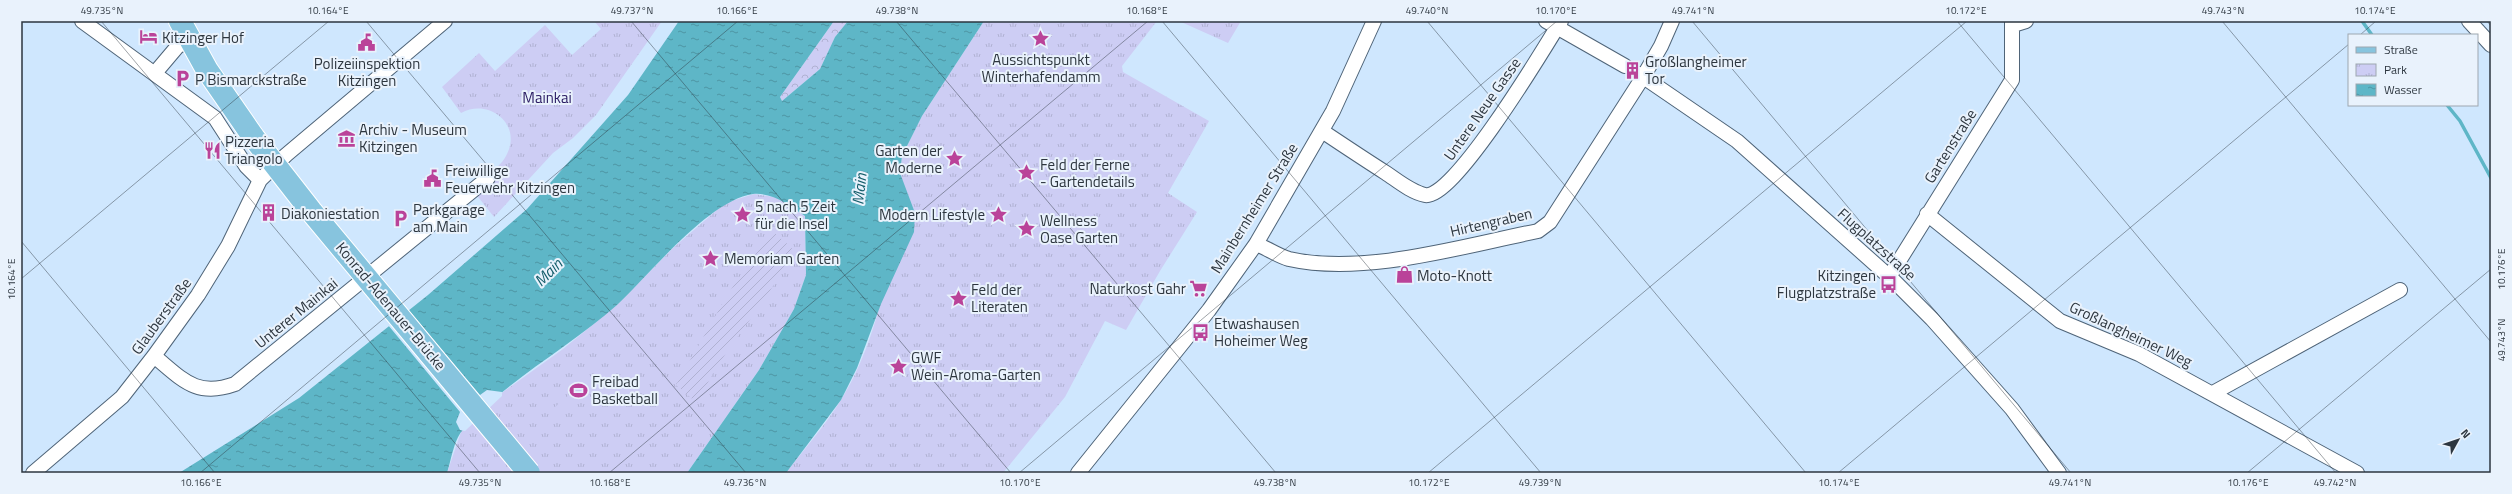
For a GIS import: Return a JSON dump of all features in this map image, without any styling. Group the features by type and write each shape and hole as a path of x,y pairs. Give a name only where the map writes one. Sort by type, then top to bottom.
{"main road":[{"name":"Konrad-Adenauer-Brücke","path":"184,30 207,70 254,138 311,211 529,473"}],"street":[{"path":"82,21 215,118 246,166 260,180"},
{"name":"Glauberstraße","path":"33,473 122,397 154,356 198,295 228,246 260,180 286,155 445,21"},
{"name":"Mainbernheimer Straße","path":"1078,473 1209,310 1256,244 1322,131 1374,21"},
{"name":"Hirtengraben","path":"1256,244 1289,259 1349,265 1427,254 1538,231 1550,222 1641,75 1661,46 1672,21"},
{"path":"2469,21 2491,45"},
{"name":"Gartenstraße","path":"1889,278 1927,214 2012,80 2017,22"},
{"path":"1555,23 1625,66"},
{"name":"Untere Neue Gasse","path":"1322,131 1410,189 1426,196 1437,194 1457,174 1485,138 1555,23"},
{"path":"155,73 177,47 184,30"},
{"name":"Flugplatzstraße","path":"1641,75 1737,141 1889,278 1932,319 2012,409 2059,473"},
{"name":"Unterer Mainkai","path":"154,356 180,378 198,387 211,390 235,384 488,178"},
{"name":"Großlangheimer Weg","path":"1927,214 2060,321 2139,354 2213,393 2293,440 2357,473"},
{"path":"2213,393 2400,290"}],"green space":[{"name":"Mainkai","path":"594,21 662,21 596,115 573,138 553,153 494,217 471,188 496,168 504,159 510,143 510,133 506,124 492,111 472,109 461,113 442,87 479,53 495,71 545,25 572,55 601,29"},
{"path":"834,21 848,21 835,37 820,69 782,101 780,97"},
{"path":"984,21 1157,21 1122,66 1123,72 1209,121 1168,193 1197,212 1160,271 1126,330 1105,321 1065,397 1003,473 786,473 841,400 865,351 882,299 905,191 900,173 902,156 922,116"},
{"path":"1179,21 1241,21 1228,43"},
{"path":"754,194 775,197 805,216 806,275 794,309 759,370 687,473 447,473 461,432 503,392 563,349 617,305 673,248 725,203"},
{"path":"771,230 792,248 768,294 718,365 697,403 676,385 728,294"},
{"name":"Freibad Basketball","path":"599,369 602,374 559,411 555,407"}],"water":[{"name":"Main","path":"679,21 834,21 780,97 782,101 820,69 835,37 848,21 984,21 922,116 902,156 900,173 915,213 914,232 881,304 857,368 841,400 786,473 687,473 759,370 794,309 806,275 805,216 774,197 753,194 736,199 699,224 681,240 617,305 579,336 496,397 459,435 447,473 179,473 299,398 428,295 527,209 628,95"}],"pier":[{"path":"408,309 480,395 487,390 502,392 502,396 465,431 460,430 456,422 460,412 388,325"}],"waterway":[{"path":"2362,21 2371,34"},
{"path":"2448,106 2460,121 2491,178"}],"place":[{"name":"Kitzinger Hof","path":"149,37"},
{"name":"Aussichtspunkt Winterhafendamm","path":"1041,38"},
{"name":"Polizeiinspektion Kitzingen","path":"367,42"},
{"name":"Großlangheimer Tor","path":"1632,70"},
{"name":"P Bismarckstraße","path":"182,79"},
{"name":"Archiv - Museum Kitzingen","path":"346,138"},
{"name":"Pizzeria Triangolo","path":"212,150"},
{"name":"Garten der Moderne","path":"955,159"},
{"name":"Feld der Ferne - Gartendetails","path":"1027,173"},
{"name":"Freiwillige Feuerwehr Kitzingen","path":"432,179"},
{"name":"Diakoniestation","path":"268,213"},
{"name":"Modern Lifestyle","path":"998,214"},
{"name":"5 nach 5 Zeit für die Insel","path":"742,215"},
{"name":"Parkgarage am Main","path":"400,218"},
{"name":"Wellness Oase Garten","path":"1027,229"},
{"name":"Memoriam Garten","path":"711,258"},
{"name":"Moto-Knott","path":"1404,275"},
{"name":"Kitzingen Flugplatzstraße","path":"1889,284"},
{"name":"Naturkost Gahr","path":"1199,288"},
{"name":"Feld der Literaten","path":"958,298"},
{"name":"Etwashausen Hoheimer Weg","path":"1201,332"},
{"name":"GWF Wein-Aroma-Garten","path":"898,366"},
{"name":"Freibad Basketball","path":"579,390"}]}
